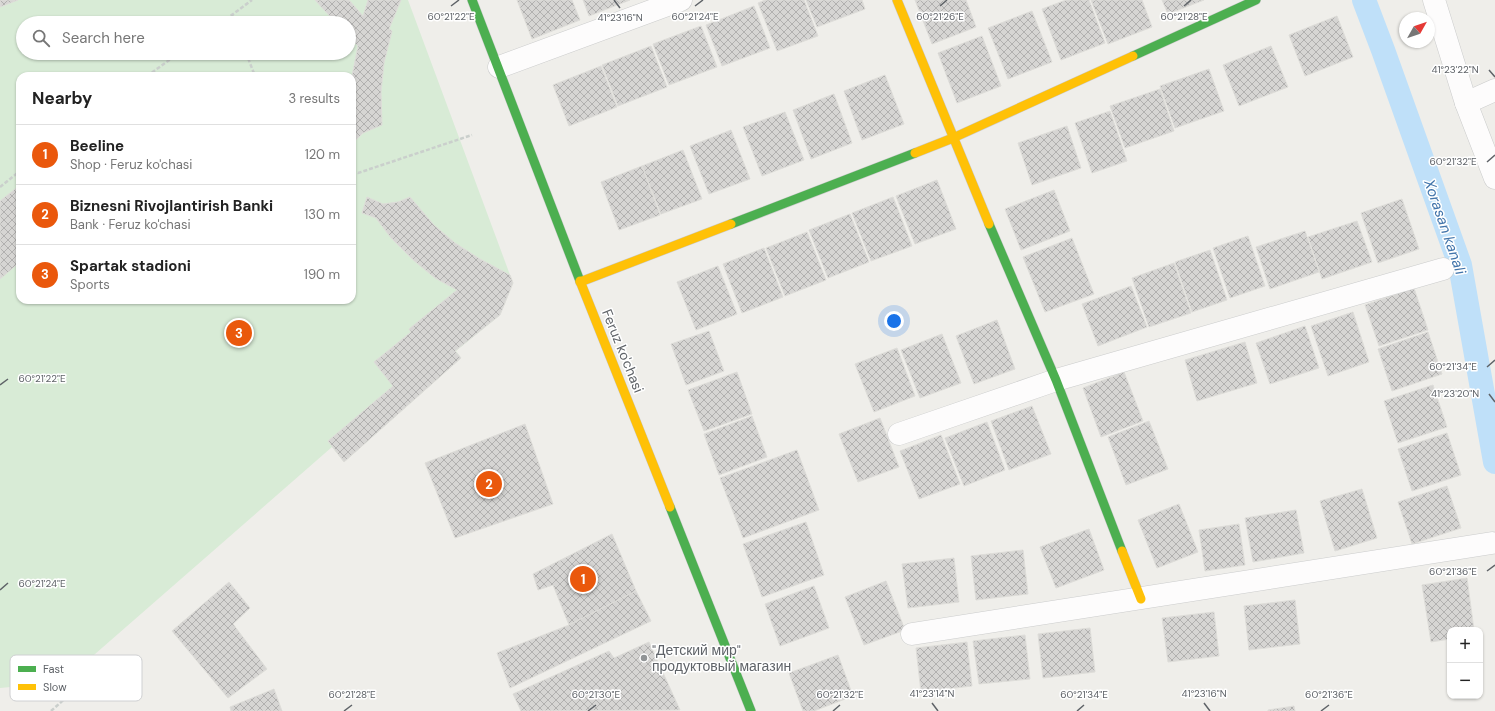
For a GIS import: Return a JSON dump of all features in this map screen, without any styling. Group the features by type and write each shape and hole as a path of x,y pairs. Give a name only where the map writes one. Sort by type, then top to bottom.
{"street":[{"name":"Feruz ko'chasi","path":"472,0 499,67 580,282 751,711"},
{"path":"499,67 681,0"},
{"path":"897,0 953,138 1056,380 1141,599"},
{"path":"580,282 953,138 1256,0"},
{"path":"1434,0 1466,103 1495,178"},
{"path":"1466,103 1495,90"},
{"path":"899,434 1056,380 1443,269"},
{"path":"912,634 1141,599 1492,542"}],"path":[{"path":"232,15 252,0"},
{"path":"153,72 169,60"},
{"path":"249,60 253,72"},
{"path":"356,173 472,135"},
{"path":"0,187 16,174"},
{"path":"51,711 62,701"}],"green space":[{"path":"0,0 408,0 513,283 500,315 456,351 461,358 344,462 332,447 94,655 10,655 10,687 0,688"}],"building":[{"path":"0,0 18,0 0,7"},
{"path":"315,0 349,0 363,16 368,0 401,0 389,29 392,31 384,63 381,92 382,125 363,133 356,140 356,72 353,72 358,46 356,44 356,16 330,16"},
{"path":"517,0 572,0 580,20 532,39"},
{"path":"583,0 630,0 589,16"},
{"path":"765,0 804,0 818,36 777,51 758,3"},
{"path":"806,0 862,0 865,9 817,27"},
{"path":"915,0 966,0 976,27 932,44"},
{"path":"1066,0 1089,0 1105,43 1061,60 1042,9"},
{"path":"1091,0 1142,0 1152,27 1108,44"},
{"path":"1162,0 1204,0 1168,14"},
{"path":"754,6 770,48 722,66 706,25"},
{"path":"1032,11 1052,62 1008,79 988,28"},
{"path":"1337,16 1353,57 1305,76 1289,35"},
{"path":"701,26 717,67 669,85 653,44"},
{"path":"982,36 1001,86 957,103 938,53"},
{"path":"651,46 667,87 618,106 602,65"},
{"path":"1271,46 1288,87 1239,106 1223,65"},
{"path":"601,66 617,107 569,126 553,85"},
{"path":"1209,69 1224,111 1175,128 1160,86"},
{"path":"885,75 904,124 862,140 844,91"},
{"path":"1160,89 1174,131 1125,148 1110,106"},
{"path":"834,94 852,143 811,159 793,110"},
{"path":"1110,111 1127,161 1092,173 1075,123"},
{"path":"785,112 804,160 762,176 743,127"},
{"path":"1067,126 1081,168 1032,185 1018,143"},
{"path":"731,130 750,179 709,194 690,146"},
{"path":"683,150 702,199 661,214 642,166"},
{"path":"642,166 660,215 619,230 601,182"},
{"path":"937,180 956,229 915,244 896,196"},
{"path":"16,188 16,265 0,279 0,201"},
{"path":"1054,190 1070,231 1021,250 1005,209"},
{"path":"367,197 383,204 398,202 410,197 434,225 455,243 480,259 510,275 513,283 500,315 455,351 461,358 344,462 328,441 393,386 374,362 411,332 409,329 457,290 435,278 412,259 391,238 376,218 362,213"},
{"path":"893,197 912,246 871,261 852,213"},
{"path":"1402,199 1419,249 1378,263 1361,213"},
{"path":"850,214 869,262 828,278 809,230"},
{"path":"1357,221 1372,262 1322,279 1308,237"},
{"path":"1305,231 1319,272 1270,289 1256,247"},
{"path":"807,232 826,280 785,296 766,248"},
{"path":"1248,236 1265,286 1230,298 1213,248"},
{"path":"1072,238 1094,294 1045,312 1023,257"},
{"path":"764,248 783,297 742,313 723,264"},
{"path":"1210,250 1227,300 1192,312 1175,262"},
{"path":"1174,263 1191,313 1149,327 1132,278"},
{"path":"718,266 737,314 696,330 677,282"},
{"path":"1131,286 1147,327 1098,346 1082,304"},
{"path":"1414,288 1428,330 1379,346 1365,305"},
{"path":"1353,312 1369,362 1328,376 1311,326"},
{"path":"997,320 1015,369 974,384 956,336"},
{"path":"1305,326 1319,368 1270,384 1256,343"},
{"path":"709,331 724,371 686,385 671,344"},
{"path":"1428,332 1442,374 1392,391 1378,349"},
{"path":"942,334 961,383 920,398 901,350"},
{"path":"1245,342 1257,383 1197,401 1185,360"},
{"path":"897,348 915,396 874,412 855,364"},
{"path":"737,372 752,414 704,431 688,390"},
{"path":"1124,372 1143,421 1101,437 1083,388"},
{"path":"1433,385 1447,427 1398,443 1384,401"},
{"path":"1032,406 1051,454 1009,470 991,421"},
{"path":"752,416 767,457 719,475 704,434"},
{"path":"880,418 899,467 858,482 839,434"},
{"path":"1149,421 1168,469 1126,485 1108,437"},
{"path":"987,422 1005,470 964,486 945,438"},
{"path":"525,424 553,504 455,538 425,463"},
{"path":"1447,433 1461,475 1412,491 1398,449"},
{"path":"941,435 960,484 919,499 900,451"},
{"path":"797,450 819,510 743,538 720,478"},
{"path":"1447,486 1461,528 1412,544 1398,502"},
{"path":"1362,489 1377,538 1335,551 1320,501"},
{"path":"1179,504 1198,552 1157,568 1138,520"},
{"path":"1296,510 1304,553 1253,562 1245,518"},
{"path":"806,522 824,575 762,597 743,544"},
{"path":"1239,524 1245,565 1205,571 1199,530"},
{"path":"1089,529 1104,570 1056,588 1040,547"},
{"path":"612,534 636,591 569,625 553,585 538,590 533,574"},
{"path":"1023,550 1028,594 976,600 971,556"},
{"path":"954,558 959,602 908,608 902,564"},
{"path":"1467,578 1474,627 1447,627 1447,639 1431,642 1422,585"},
{"path":"886,581 905,630 864,645 845,597"},
{"path":"229,582 250,608 233,624 267,669 228,698 172,631"},
{"path":"814,586 829,628 780,646 765,604"},
{"path":"636,591 651,621 510,688 497,653 569,625"},
{"path":"1295,600 1300,644 1249,650 1244,606"},
{"path":"1214,612 1219,656 1168,662 1162,618"},
{"path":"1090,628 1095,672 1043,678 1038,634"},
{"path":"1025,635 1030,679 979,684 973,641"},
{"path":"649,642 680,710 521,711 513,694 609,651 614,658"},
{"path":"967,642 972,686 921,692 916,648"},
{"path":"838,655 853,696 814,711 803,711 789,673"},
{"path":"274,689 282,711 231,711 230,707"},
{"path":"1294,706 1295,711 1268,711 1268,710"}],"waterway":[{"name":"Xorasan kanali","path":"1364,0 1460,265 1495,462"}],"traffic: fast":[{"path":"472,0 580,281"},
{"path":"1133,56 1256,0"},
{"path":"731,224 915,153"},
{"path":"989,224 1056,380 1122,551"},
{"path":"670,507 751,711"}],"traffic: slow":[{"path":"897,0 989,224"},
{"path":"915,153 953,138 1133,56"},
{"path":"580,282 731,224"},
{"path":"580,281 670,507"},
{"path":"1122,551 1141,599"}],"place":[{"name":"Spartak stadioni","path":"239,333"},
{"name":"Biznesni Rivojlantirish Banki","path":"489,484"},
{"name":"Beeline","path":"583,579"},
{"name":"\"Детский мир\" продуктовый магазин","path":"644,658"}]}
